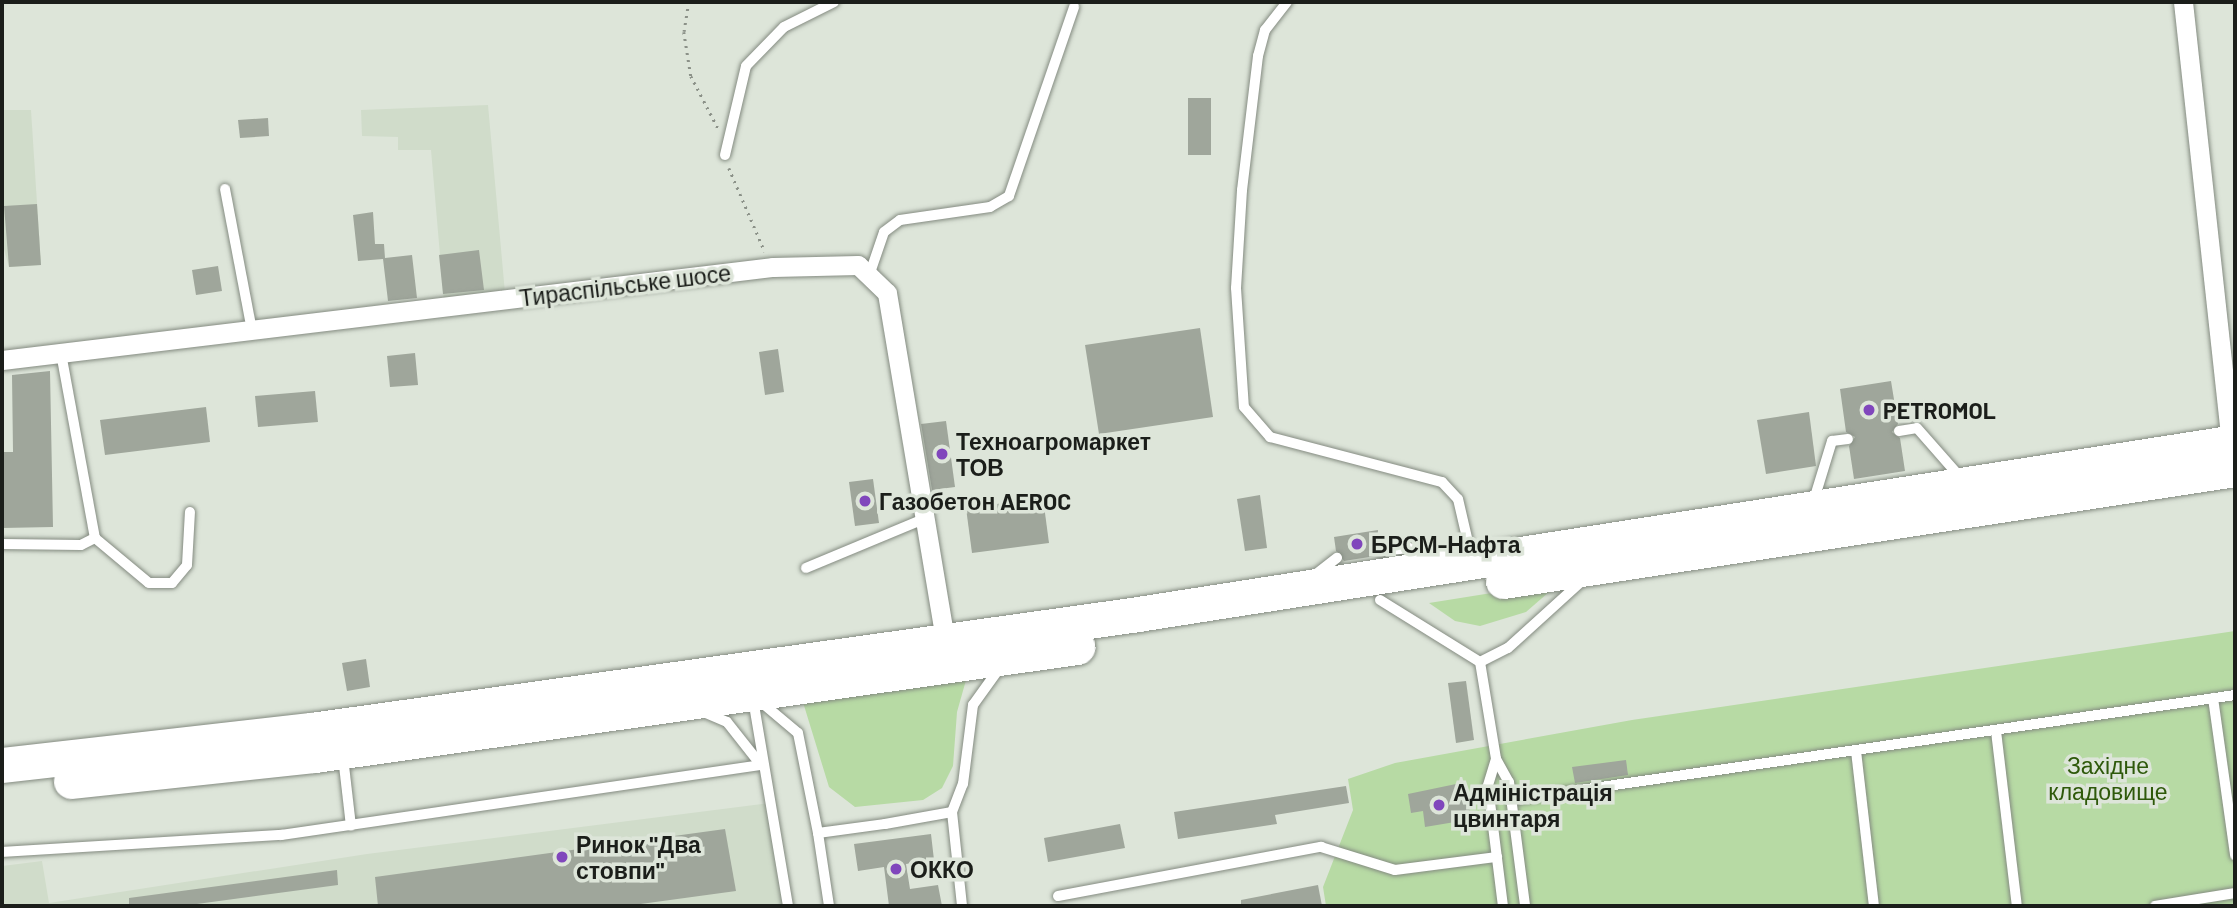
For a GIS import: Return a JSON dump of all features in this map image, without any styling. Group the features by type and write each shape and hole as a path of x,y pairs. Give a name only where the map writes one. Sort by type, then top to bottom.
{"highway":[{"path":"2,765 311,730 945,640 1299,589 1812,506 1966,484 2234,456"},
{"path":"2,787 342,751 753,695 1600,565 2234,456"}],"street":[{"path":"2183,2 2234,456"},
{"name":"Тираспільське шосе","path":"2,360 773,267 858,265 871,270"},
{"path":"871,270 887,293 945,640"}],"lane":[{"path":"725,155 746,66 784,27 834,2"},
{"path":"1287,2 1265,30 1258,56 1242,190 1236,288 1244,407 1270,437 1442,482 1458,499 1463,563 1409,548 1381,551"},
{"path":"871,270 884,232 900,219 990,207 1009,196 1074,7"},
{"path":"225,189 252,330"},
{"path":"61,353 95,538 149,583 172,583 187,565 190,512"},
{"path":"1899,431 1917,428 1966,484"},
{"path":"1812,506 1832,441 1848,439"},
{"path":"806,568 924,519"},
{"path":"2,544 81,545 95,538"},
{"path":"1299,589 1336,558"},
{"path":"1480,662 1508,648 1600,565"},
{"path":"1380,600 1480,662 1496,758 1511,800 1525,906"},
{"path":"962,906 952,812 963,784 973,705 1007,657"},
{"path":"753,695 762,765 788,906"},
{"path":"753,695 798,733 829,906"},
{"path":"1511,800 2235,695"},
{"path":"2213,698 2235,855"},
{"path":"685,704 727,722 762,765"},
{"path":"1996,731 2017,906"},
{"path":"342,751 351,826"},
{"path":"1856,751 1874,906"},
{"path":"1496,758 1488,786 1503,906"},
{"path":"2,852 351,826 762,765"},
{"path":"818,833 952,812"},
{"path":"1058,895 1321,847 1395,870 1497,857"},
{"path":"2155,906 2235,893"}],"shaded area":[{"path":"488,105 505,293 444,302 431,150 398,150 398,137 362,136 361,110"},
{"path":"2,110 31,110 41,265 9,267 2,242"},
{"name":"Ринок \"Два стовпи\"","path":"770,803 788,906 2,906 2,866 42,861 49,903 367,854"}],"green space":[{"path":"1548,584 1549,592 1526,612 1480,626 1455,621 1429,603"},
{"name":"Західне кладовище","path":"2235,631 2235,906 1326,906 1323,887 1353,810 1348,779 1395,763 1632,720"},
{"path":"968,673 957,712 953,766 942,788 923,800 855,807 829,787 802,699"}],"building":[{"path":"1188,98 1211,98 1211,155 1188,155"},
{"path":"268,118 269,136 240,138 238,120"},
{"path":"37,204 41,265 9,267 4,206"},
{"path":"373,212 375,244 384,244 385,258 412,255 417,298 388,301 383,259 358,261 353,215"},
{"path":"479,250 484,290 443,294 439,255"},
{"path":"218,266 222,291 196,295 192,270"},
{"path":"1200,328 1213,417 1099,434 1085,345"},
{"path":"778,349 784,392 765,395 759,352"},
{"path":"415,353 418,385 390,387 387,356"},
{"path":"50,371 53,527 2,528 2,452 13,452 12,375"},
{"name":"PETROMOL","path":"1891,381 1898,424 1892,432 1900,438 1905,471 1854,479 1849,446 1855,437 1846,432 1840,389"},
{"path":"315,391 318,422 258,427 255,396"},
{"path":"206,407 210,442 105,455 100,420"},
{"path":"1809,412 1816,466 1766,474 1757,420"},
{"path":"946,421 955,487 932,490 921,424"},
{"path":"873,479 879,523 855,526 849,482"},
{"path":"1260,495 1267,548 1245,551 1237,499"},
{"path":"1043,498 1049,543 972,553 966,508"},
{"name":"БРСМ-Нафта","path":"1378,530 1376,556 1344,561 1336,551 1334,537"},
{"path":"366,659 370,687 347,691 342,663"},
{"path":"1466,681 1474,740 1456,743 1448,683"},
{"path":"1626,760 1628,775 1575,783 1572,767"},
{"name":"Адміністрація цвинтаря","path":"1456,784 1466,785 1470,813 1460,815 1461,821 1425,827 1423,811 1411,813 1408,794"},
{"path":"1346,786 1349,803 1275,815 1277,824 1178,839 1174,812"},
{"path":"1120,824 1125,848 1048,862 1044,838"},
{"path":"725,829 736,891 626,906 378,906 375,877"},
{"name":"ОККО","path":"931,834 934,860 906,864 910,889 938,885 942,906 889,906 884,867 858,871 854,844"},
{"path":"337,870 338,885 182,906 129,906 129,898"},
{"path":"1318,885 1322,906 1241,906 1241,900"}],"place":[{"name":"PETROMOL","path":"1869,410"},
{"name":"Техноагромаркет ТОВ","path":"942,454"},
{"name":"Газобетон AEROC","path":"865,501"},
{"name":"БРСМ-Нафта","path":"1357,544"},
{"name":"Адміністрація цвинтаря","path":"1439,805"},
{"name":"Ринок \"Два стовпи\"","path":"562,857"},
{"name":"ОККО","path":"896,869"}]}
